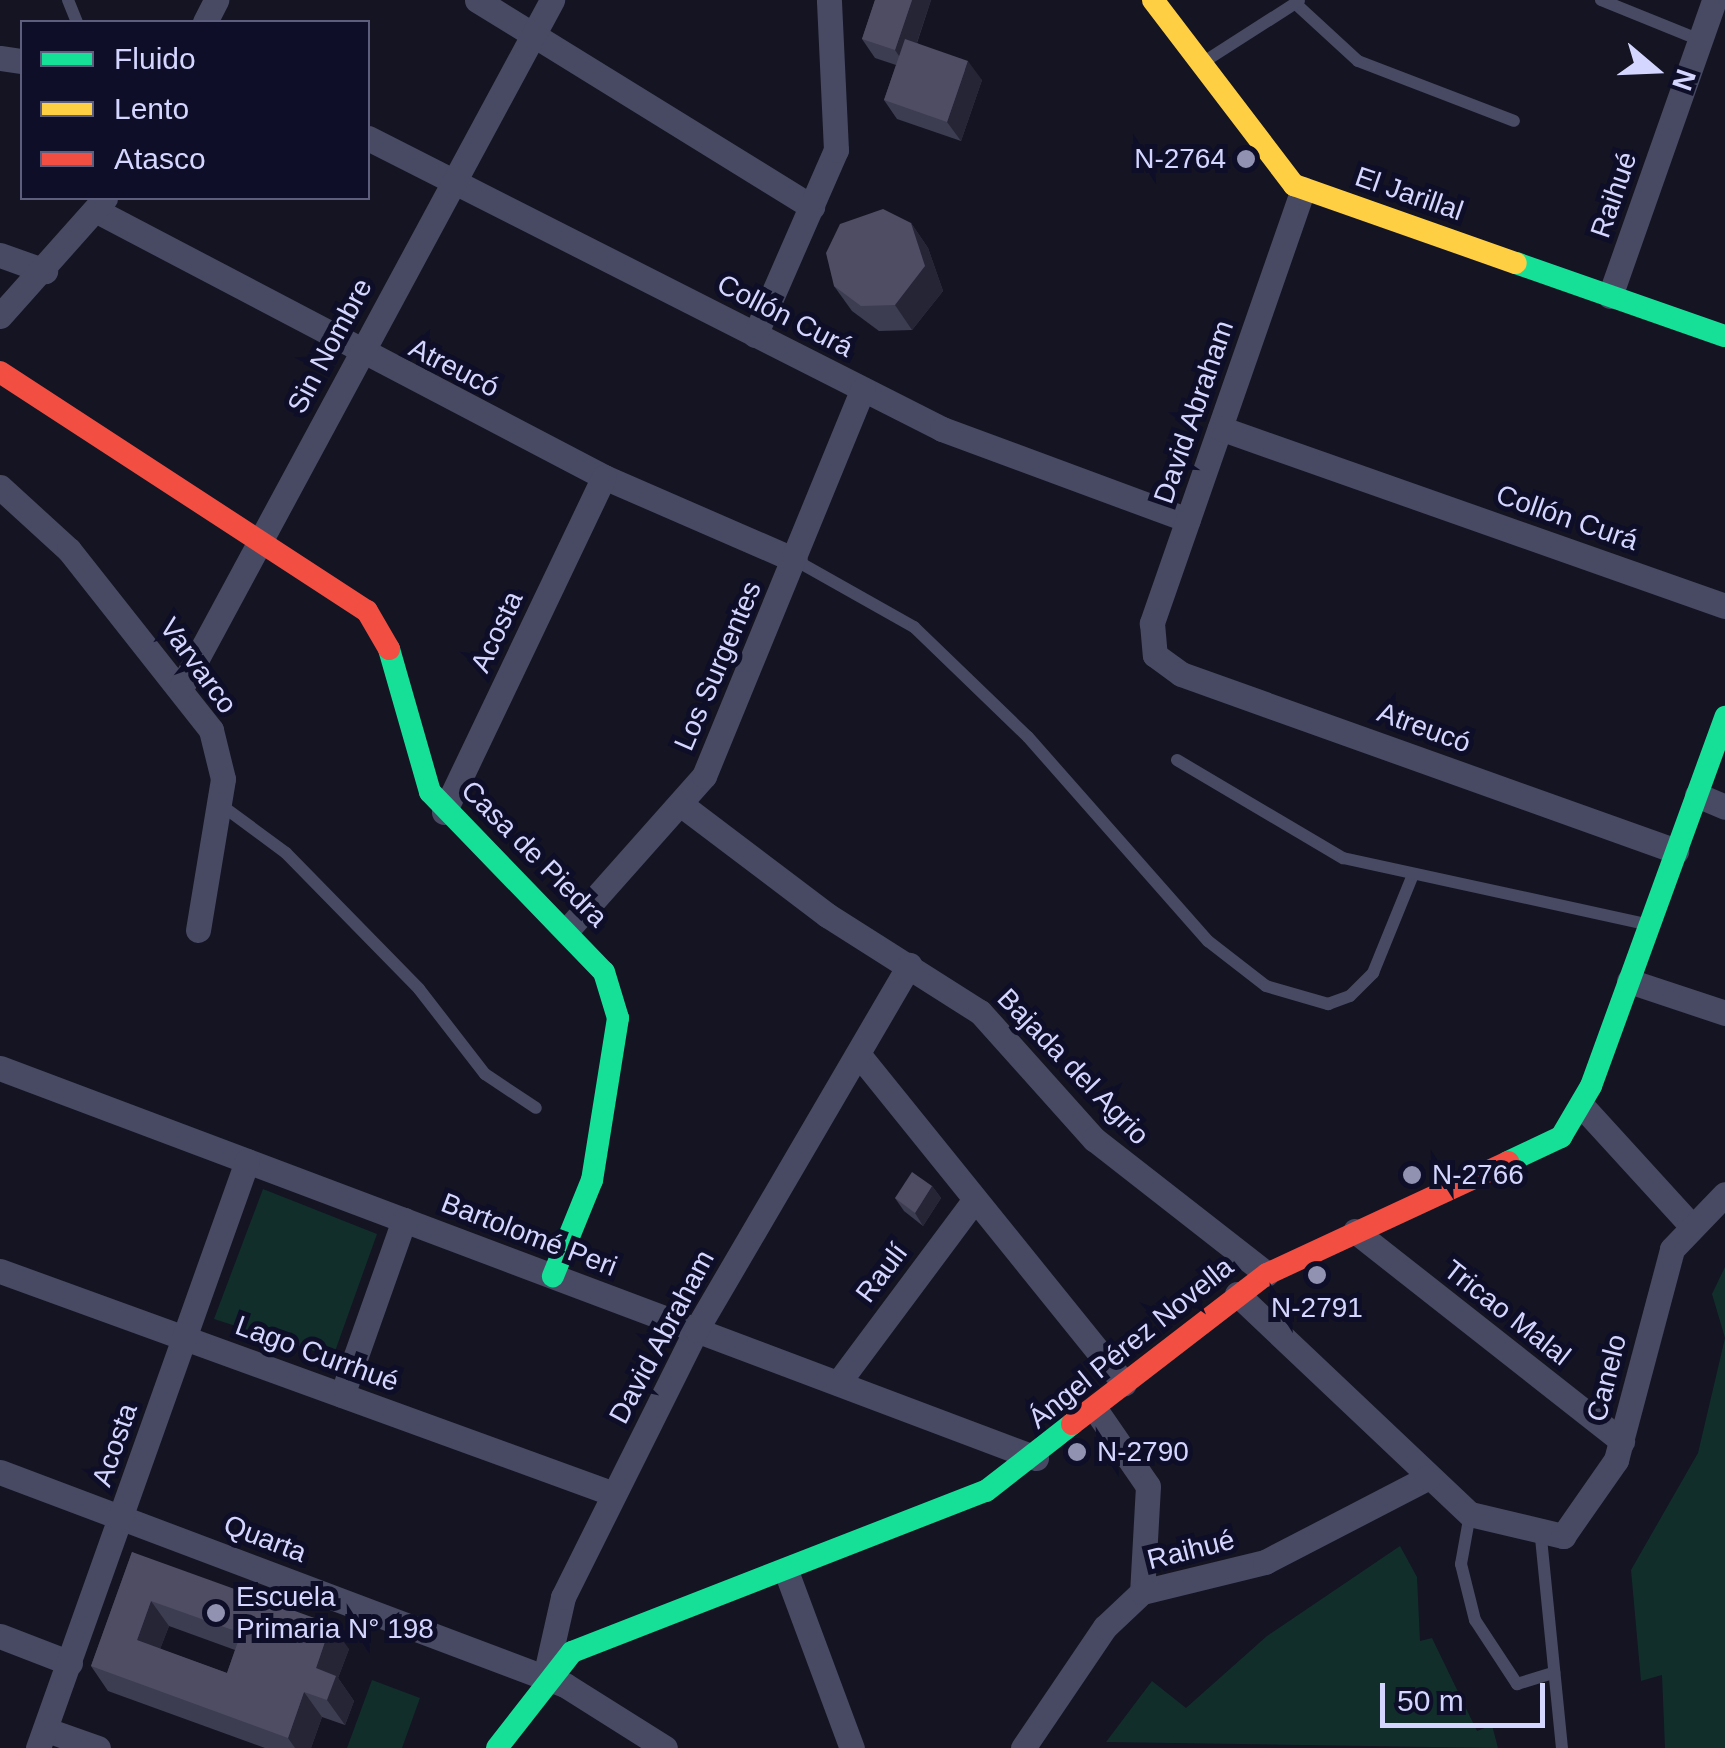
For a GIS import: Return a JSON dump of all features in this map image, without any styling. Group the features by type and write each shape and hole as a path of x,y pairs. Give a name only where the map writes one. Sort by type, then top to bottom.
{"street":[{"path":"478,0 812,207"},
{"name":"Sin Nombre","path":"181,688 552,0"},
{"path":"755,335 812,207 838,135 829,0"},
{"name":"El Jarillal","path":"1153,0 1279,171 1303,189 1725,336"},
{"name":"Raihué","path":"1610,296 1714,0"},
{"name":"Collón Curá","path":"370,139 972,442 1188,520"},
{"name":"David Abraham","path":"1154,656 1150,633 1303,189"},
{"path":"0,316 46,271 101,204"},
{"name":"Atreucó","path":"101,204 360,354 604,478 794,560"},
{"path":"0,256 46,271"},
{"name":"Casa de Piedra","path":"0,372 262,536 367,612 381,632 421,770 444,812 568,929 615,995 618,1043 592,1180 553,1276"},
{"name":"Los Surgentes","path":"568,929 682,806 715,756 864,390"},
{"name":"Collón Curá","path":"1220,428 1725,606"},
{"name":"Acosta","path":"444,812 604,478"},
{"name":"Varvarco","path":"0,488 69,550 181,688 220,754 222,805 198,930"},
{"name":"Atreucó","path":"1154,656 1181,674 1676,851"},
{"name":"Ángel Pérez Novella","path":"545,1676 614,1632 786,1571 986,1491 1036,1458 1124,1384 1267,1274 1355,1231 1547,1149 1582,1106 1725,717"},
{"path":"1697,795 1725,807"},
{"name":"Bajada del Agrio","path":"682,806 980,1012 1094,1139 1267,1274"},
{"name":"David Abraham","path":"497,1748 545,1676 556,1614 696,1330 909,965"},
{"path":"1629,981 1721,1014"},
{"path":"858,1056 1124,1384"},
{"name":"Bartolomé Peri","path":"0,1068 1036,1458"},
{"path":"1582,1106 1689,1223 1725,1194"},
{"name":"Acosta","path":"42,1739 247,1161"},
{"name":"Raulí","path":"838,1383 975,1200"},
{"path":"342,1395 404,1220"},
{"name":"Canelo","path":"1552,1537 1581,1522 1622,1442 1667,1264 1689,1223"},
{"name":"Tricao Malal","path":"1355,1231 1622,1442"},
{"name":"Lago Currhué","path":"0,1271 614,1494"},
{"path":"1237,1294 1470,1514 1552,1537"},
{"path":"1095,1409 1148,1486 1142,1592"},
{"name":"Quarta","path":"0,1472 545,1676 666,1748"},
{"name":"Raihué","path":"1023,1748 1105,1627 1142,1592 1265,1562 1429,1477"},
{"path":"786,1571 852,1748"},
{"path":"0,1636 70,1663"},
{"path":"42,1739 98,1748"}],"lane":[{"path":"1601,0 1700,40"},
{"path":"1200,64 1298,2 1358,61 1514,121"},
{"path":"794,560 914,627 1028,736 1208,940 1266,986 1328,1004 1350,996 1373,974 1412,877"},
{"path":"1177,760 1311,844 1412,877 1649,925"},
{"path":"222,805 286,853 419,989 485,1074 536,1108"},
{"path":"1470,1514 1461,1564 1475,1620 1516,1684 1554,1672"},
{"path":"1552,1537 1554,1672 1562,1748"}],"green space":[{"path":"263,1189 377,1234 333,1357 214,1319"},
{"path":"1725,1267 1725,1338 1712,1294"},
{"path":"1725,1338 1725,1748 1665,1748 1662,1675 1641,1681 1631,1570 1698,1453"},
{"path":"1400,1546 1417,1577 1420,1641 1432,1638 1477,1731 1492,1725 1498,1748 1106,1742 1152,1681 1186,1708 1267,1636"},
{"path":"372,1680 420,1698 402,1748 347,1748"}],"building":[{"path":"875,0 912,0 895,50 862,39"},
{"path":"905,39 968,61 947,122 884,100"},
{"path":"883,209 911,223 925,266 895,305 861,306 834,286 826,253 840,224"},
{"path":"912,1172 932,1186 915,1213 895,1198"},
{"path":"132,1552 331,1624 316,1668 336,1676 327,1700 304,1692 288,1738 91,1666","holes":["151,1601 241,1633 227,1673 137,1640"]}],"traffic: fast":[{"path":"1516,263 1725,336"},
{"path":"389,649 430,792 604,972 618,1018 592,1180 553,1276"},
{"path":"1508,1162 1561,1137 1591,1086 1725,717"},
{"path":"497,1748 572,1652 986,1491 1072,1424"}],"traffic: slow":[{"path":"1153,0 1294,185 1516,263"}],"traffic: jam":[{"path":"0,372 367,611 389,649"},
{"path":"1072,1424 1267,1274 1508,1162"}],"place":[{"name":"N-2764","path":"1246,159"},
{"name":"N-2766","path":"1412,1175"},
{"name":"N-2791","path":"1317,1275"},
{"name":"N-2790","path":"1077,1452"},
{"name":"Escuela Primaria N° 198","path":"216,1613"}]}
